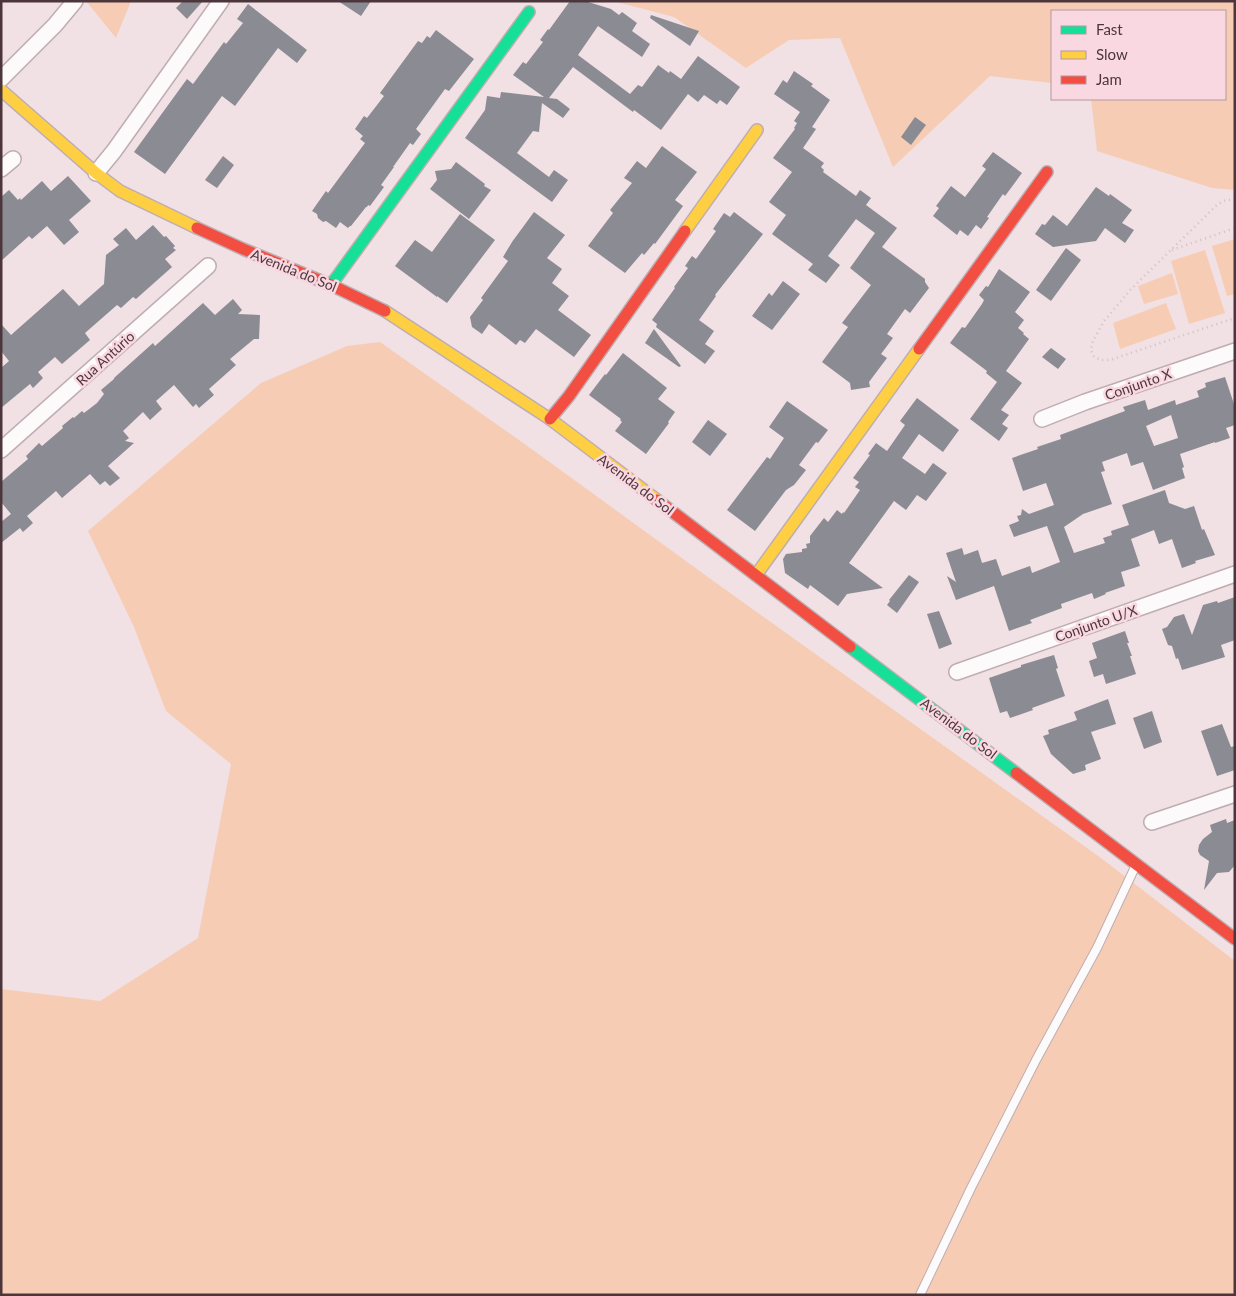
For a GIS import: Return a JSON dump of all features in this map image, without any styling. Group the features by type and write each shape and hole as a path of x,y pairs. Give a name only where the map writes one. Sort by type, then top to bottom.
{"street":[{"path":"1,79 55,26 75,1"},
{"path":"96,173 114,151 221,1"},
{"path":"330,284 529,12"},
{"name":"Avenida do Sol","path":"1,90 96,173 120,191 243,249 330,284 388,312 550,419 1235,938"},
{"path":"550,419 575,388 756,130"},
{"path":"756,575 1047,172"},
{"name":"Rua Antúrio","path":"1,450 208,266"},
{"name":"Conjunto X","path":"1042,419 1085,402 1235,351"},
{"name":"Conjunto U/X","path":"957,672 1235,574"},
{"path":"1152,822 1235,794"}],"lane":[{"path":"920,1295 971,1188 1036,1060 1097,948 1137,864"}],"path":[{"path":"1235,199 1223,201 1216,206 1132,288 1104,321 1092,343 1092,350 1094,357 1110,360 1235,318"},
{"path":"1170,250 1235,228"}],"shaded area":[{"path":"86,1 131,1 116,38"},
{"path":"613,1 1235,1 1235,190 1212,188 1097,151 1091,100 1226,100 1226,10 1051,10 1051,83 990,76 893,167 840,38 789,40 746,68 674,17"},
{"path":"1235,239 1235,294 1227,296 1212,246"},
{"path":"1205,250 1225,313 1189,324 1171,261"},
{"path":"1172,273 1178,294 1144,304 1138,286"},
{"path":"1166,303 1176,329 1120,349 1113,323"},
{"path":"380,342 1101,858 1235,961 1235,1295 1,1295 1,989 100,1001 198,938 231,764 166,711 134,627 88,531 261,383 347,346"}],"building":[{"path":"183,1 203,1 187,19 176,8"},
{"path":"338,1 371,1 361,16"},
{"path":"570,1 585,1 611,9 619,15 622,12 637,23 632,31 650,44 642,57 598,26 578,55 630,94 638,85 642,87 658,65 681,79 698,56 740,87 727,105 720,100 717,104 704,95 698,102 688,94 661,130 634,110 633,112 573,67 549,98 557,99 570,109 563,118 542,103 539,132 533,131 517,153 549,177 554,170 568,180 552,202 465,138 485,110 487,96 500,98 501,92 544,97 513,75 523,62 526,64 543,42 540,40"},
{"path":"248,4 307,50 297,63 278,48 235,106 222,96 165,174 134,152 187,79 193,84 224,42 226,44 243,23 237,19"},
{"path":"651,15 699,31 690,46 650,18"},
{"path":"436,30 474,59 449,91 445,89 416,129 421,134 413,145 410,143 393,167 381,185 384,187 370,206 366,207 348,228 340,222 336,228 326,221 323,222 312,211 326,191 328,193 365,143 360,139 363,136 355,129 364,116 367,118 384,96 380,93 418,41 422,43 427,36 430,38"},
{"path":"794,71 813,84 811,86 830,100 812,127 816,129 803,148 824,163 821,167 824,170 823,172 856,196 860,190 871,198 866,205 897,228 882,247 925,279 929,288 910,313 905,309 887,334 893,338 881,354 887,358 869,382 870,387 851,390 850,383 822,362 848,327 842,323 871,285 850,268 875,233 856,219 828,256 840,265 826,283 808,270 813,264 772,234 786,215 769,202 792,172 773,158 795,129 797,123 794,121 800,112 774,94 783,80 787,83"},
{"path":"915,117 926,125 911,145 901,137"},
{"path":"662,146 697,172 675,200 683,206 655,244 644,255 642,253 625,273 588,246 613,213 610,210 632,183 624,178 637,161 646,168"},
{"path":"993,152 1022,173 1005,196 1003,194 981,229 976,225 968,236 960,230 957,235 933,216 939,208 936,206 951,186 965,197 986,169 982,166"},
{"path":"223,156 234,165 217,188 205,180"},
{"path":"456,162 491,190 469,219 430,189 437,180 435,171 451,169"},
{"path":"68,176 91,201 69,220 79,232 64,245 47,226 32,239 29,236 1,261 1,197 9,190 18,200 20,198 21,200 42,181 51,191"},
{"path":"1096,187 1109,196 1110,194 1132,210 1122,223 1134,230 1125,243 1105,228 1096,241 1053,247 1035,234 1042,224 1045,225 1053,215 1067,226"},
{"path":"534,212 565,235 547,258 562,269 552,283 569,296 558,310 591,335 574,357 536,329 525,343 520,340 516,345 489,324 482,334 472,327 470,317 483,300 481,298 508,261 503,257"},
{"path":"734,212 763,234 715,295 699,320 714,331 705,344 715,351 705,364 656,327 657,324 652,320 688,268 685,266 692,256 696,259 716,231 713,229 724,213 730,217"},
{"path":"460,214 495,240 447,303 395,266 415,240 432,252"},
{"path":"153,225 175,246 173,248 176,250 165,259 172,267 136,299 133,297 121,308 117,305 85,333 90,340 62,364 55,357 38,372 43,378 33,388 30,384 1,408 1,368 9,361 1,351 1,324 11,335 63,289 79,306 104,284 106,255 119,245 113,239 126,228 136,240"},
{"path":"1066,248 1081,260 1051,301 1036,290"},
{"path":"999,269 1030,292 1015,312 1024,320 1018,328 1029,339 1006,371 1022,383 1001,410 1009,415 1002,424 1008,428 999,441 970,419 997,382 986,373 987,371 950,343 962,327 965,328 982,304 984,300 979,295 986,286 988,287"},
{"path":"783,281 800,294 772,330 752,316 769,293 772,296"},
{"path":"233,299 242,310 238,314 260,315 259,339 254,339 230,359 236,365 209,389 214,395 199,408 196,404 193,407 174,385 156,401 162,409 150,420 143,412 123,431 129,438 125,441 134,443 108,466 120,478 110,486 105,481 100,485 90,474 62,498 56,491 27,516 33,523 23,532 20,528 1,543 1,522 11,514 1,502 1,482 28,459 26,456 39,443 42,446 73,417 82,411 84,413 97,403 104,394 101,390 153,343 155,346 203,303 215,315"},
{"path":"654,329 681,366 679,367 645,343"},
{"path":"1051,348 1066,359 1058,369 1042,357"},
{"path":"623,353 667,388 658,399 675,412 646,454 615,431 622,422 621,419 589,395"},
{"path":"1225,377 1235,407 1235,425 1226,428 1230,438 1180,454 1185,478 1153,490 1143,462 1131,466 1127,453 1102,462 1105,471 1101,472 1112,504 1083,514 1064,527 1074,553 1105,543 1103,538 1112,535 1111,531 1129,525 1122,505 1165,490 1169,503 1185,509 1194,506 1202,530 1204,529 1215,555 1195,561 1196,563 1182,568 1172,539 1159,544 1154,530 1131,539 1140,566 1121,572 1125,586 1094,599 1092,593 1061,604 1062,608 1030,620 1032,623 1009,631 994,586 956,600 947,576 956,582 946,553 962,548 964,555 978,550 982,563 996,559 1002,576 1030,566 1032,573 1060,562 1047,526 1014,537 1009,525 1019,521 1017,516 1021,515 1022,509 1029,514 1054,505 1046,483 1023,491 1012,458 1061,439 1060,435 1125,411 1123,407 1145,400 1148,410 1175,400 1176,405 1199,397 1197,391 1206,387 1205,383","holes":["1171,415 1178,438 1154,446 1146,426"]},
{"path":"917,398 959,430 943,452 919,434 902,458 925,474 933,463 947,473 926,501 917,495 906,510 894,501 849,563 883,588 847,594 838,606 810,585 808,589 785,573 783,559 786,554 802,552 802,549 807,548 806,544 810,543 810,536 824,518 828,522 837,510 842,514 844,513 860,490 855,487 859,482 853,478 870,455 868,454 876,443 887,451 905,425 900,421"},
{"path":"787,401 828,430 818,443 816,442 799,465 806,470 794,485 786,490 755,531 727,510 767,457 770,459 784,438 769,427"},
{"path":"708,420 727,434 710,456 692,442"},
{"path":"909,575 919,582 897,613 887,605"},
{"path":"1235,597 1235,640 1221,645 1225,657 1182,670 1178,658 1176,659 1172,646 1168,645 1162,629 1167,627 1174,617 1184,614 1192,635 1203,605 1217,601 1218,603"},
{"path":"939,611 952,644 939,649 927,614"},
{"path":"1125,631 1136,674 1106,684 1103,674 1094,677 1089,661 1097,658 1092,643"},
{"path":"1054,655 1058,668 1056,669 1065,696 1010,718 1007,711 1000,713 989,678 1021,667 1021,665"},
{"path":"1108,699 1116,724 1091,732 1101,759 1085,765 1086,770 1073,774 1051,754 1043,736 1049,734 1048,730 1077,720 1074,712"},
{"path":"1152,711 1162,742 1144,749 1133,718"},
{"path":"1222,724 1231,747 1235,746 1235,770 1217,776 1201,731"},
{"path":"1226,819 1227,823 1235,820 1235,865 1229,872 1217,873 1204,890 1209,861 1200,855 1198,851 1199,845 1212,832 1210,825"}],"traffic: fast":[{"path":"331,285 529,12"},
{"path":"850,647 1016,773"}],"traffic: slow":[{"path":"1,90 96,173 120,191 197,228"},
{"path":"685,231 757,130"},
{"path":"385,311 550,419 657,500"},
{"path":"756,575 919,349"}],"traffic: jam":[{"path":"919,349 1047,172"},
{"path":"197,228 331,285 385,311"},
{"path":"550,419 569,396 685,231"},
{"path":"657,500 850,647"},
{"path":"1016,773 1235,939"}]}
